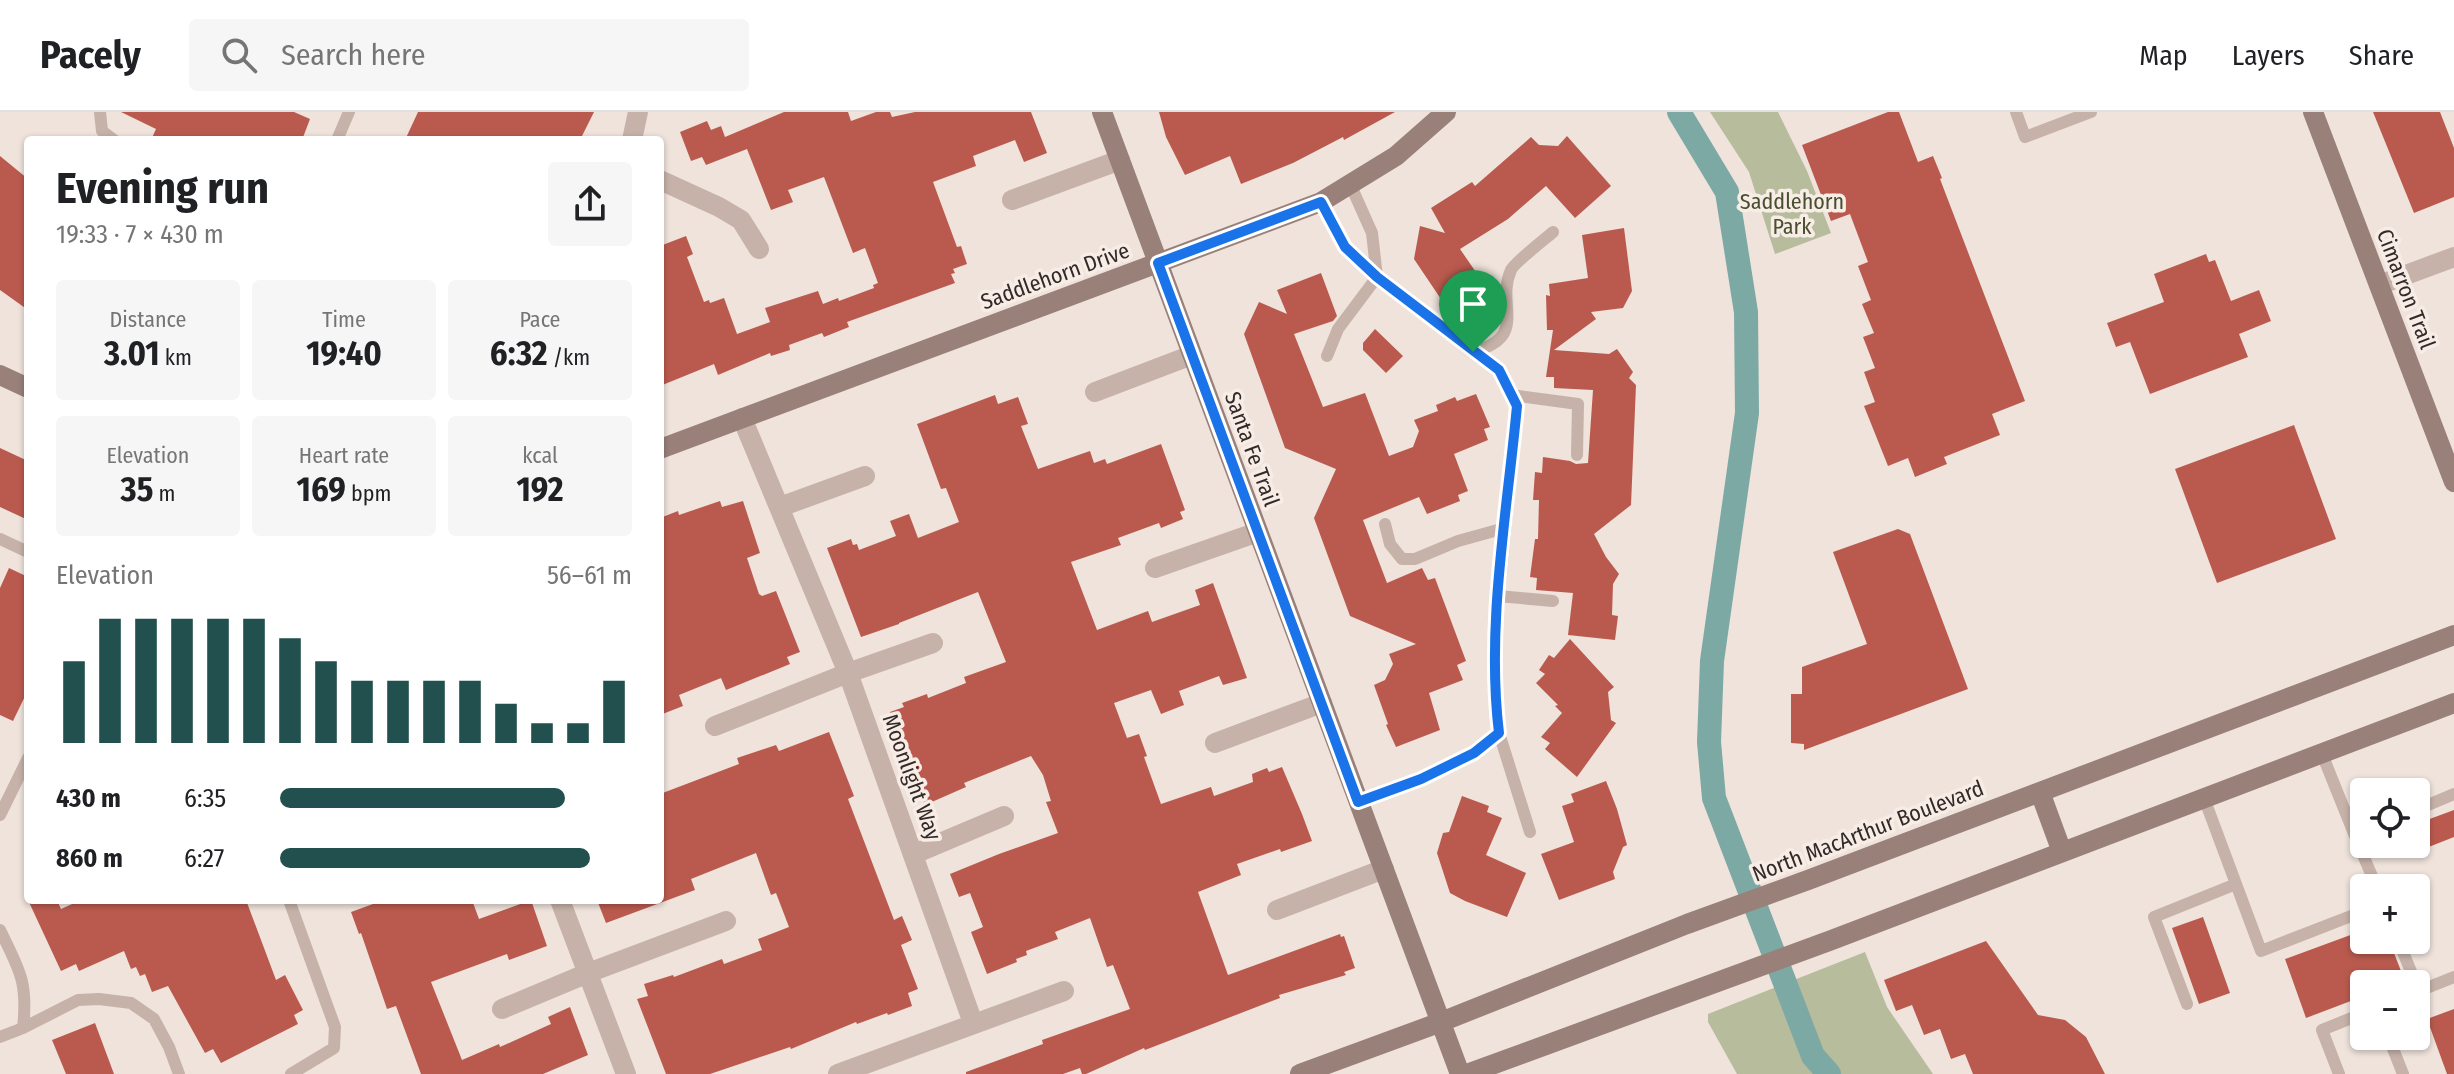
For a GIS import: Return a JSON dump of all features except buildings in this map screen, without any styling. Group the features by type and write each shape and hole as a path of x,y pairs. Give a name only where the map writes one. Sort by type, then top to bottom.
{"main road":[{"name":"Santa Fe Trail","path":"1102,112 1460,1074"},
{"name":"Saddlehorn Drive","path":"664,447 1321,202 1396,156 1446,112"},
{"name":"Cimarron Trail","path":"2313,112 2454,482"},
{"path":"0,375 24,386"},
{"name":"North MacArthur Boulevard","path":"1300,1074 1441,1022 1687,924 2454,635"},
{"path":"1467,1074 1829,941 2454,703"},
{"path":"2040,792 2062,852"}],"street":[{"path":"633,136 638,112"},
{"path":"1012,200 1120,160"},
{"path":"664,182 741,220 759,249"},
{"path":"2379,285 2454,257"},
{"path":"1095,392 1192,355"},
{"name":"Moonlight Way","path":"742,418 848,673 973,1023"},
{"path":"780,507 865,476"},
{"path":"1155,568 1258,532"},
{"path":"715,726 933,643"},
{"path":"1215,743 1322,703"},
{"path":"914,854 1004,816"},
{"path":"1277,910 1384,869"},
{"path":"562,904 626,1074"},
{"path":"502,1009 726,921"},
{"path":"838,1074 1064,991"}],"lane":[{"path":"100,112 102,131 109,136"},
{"path":"339,136 349,112"},
{"path":"2016,112 2025,137 2091,112"},
{"path":"1327,356 1338,329 1377,277 1372,233 1351,186"},
{"path":"1321,202 1345,247 1377,277 1499,370 1517,406 1498,596 1494,695 1499,733 1530,832"},
{"path":"1473,352 1490,347 1504,336 1512,267 1553,232"},
{"path":"1511,395 1578,404 1577,455"},
{"path":"1385,524 1390,544 1402,559 1415,559 1458,541 1505,528"},
{"path":"0,539 24,550"},
{"path":"1498,596 1553,601"},
{"path":"1358,802 1421,779 1474,753 1499,733"},
{"path":"2322,754 2350,813"},
{"path":"0,815 24,766"},
{"path":"2430,804 2454,794"},
{"path":"2204,798 2261,951 2350,916"},
{"path":"2187,1004 2154,917 2236,884"},
{"path":"290,904 335,1027 334,1048 291,1074"},
{"path":"0,930 21,973 26,999 23,1028"},
{"path":"2430,986 2454,977"},
{"path":"0,1037 78,1000 131,1003 154,1019 179,1074"},
{"path":"2339,1074 2322,1030 2350,1019"},
{"path":"2394,1050 2403,1074"}],"green space":[{"name":"Saddlehorn Park","path":"1710,112 1778,112 1807,171 1831,233 1775,254 1749,172"},
{"path":"1865,952 1887,1007 1933,1074 1737,1074 1708,1022 1708,1014"}],"waterway":[{"path":"1679,112 1727,192 1746,312 1747,413 1712,661 1709,742 1714,798 1813,1056 1829,1074"}],"route":[{"path":"1321,202 1345,247 1377,277 1473,352 1499,370 1517,406 1494,649 1494,695 1499,733 1474,753 1421,779 1358,802 1158,263 1321,202"}]}
